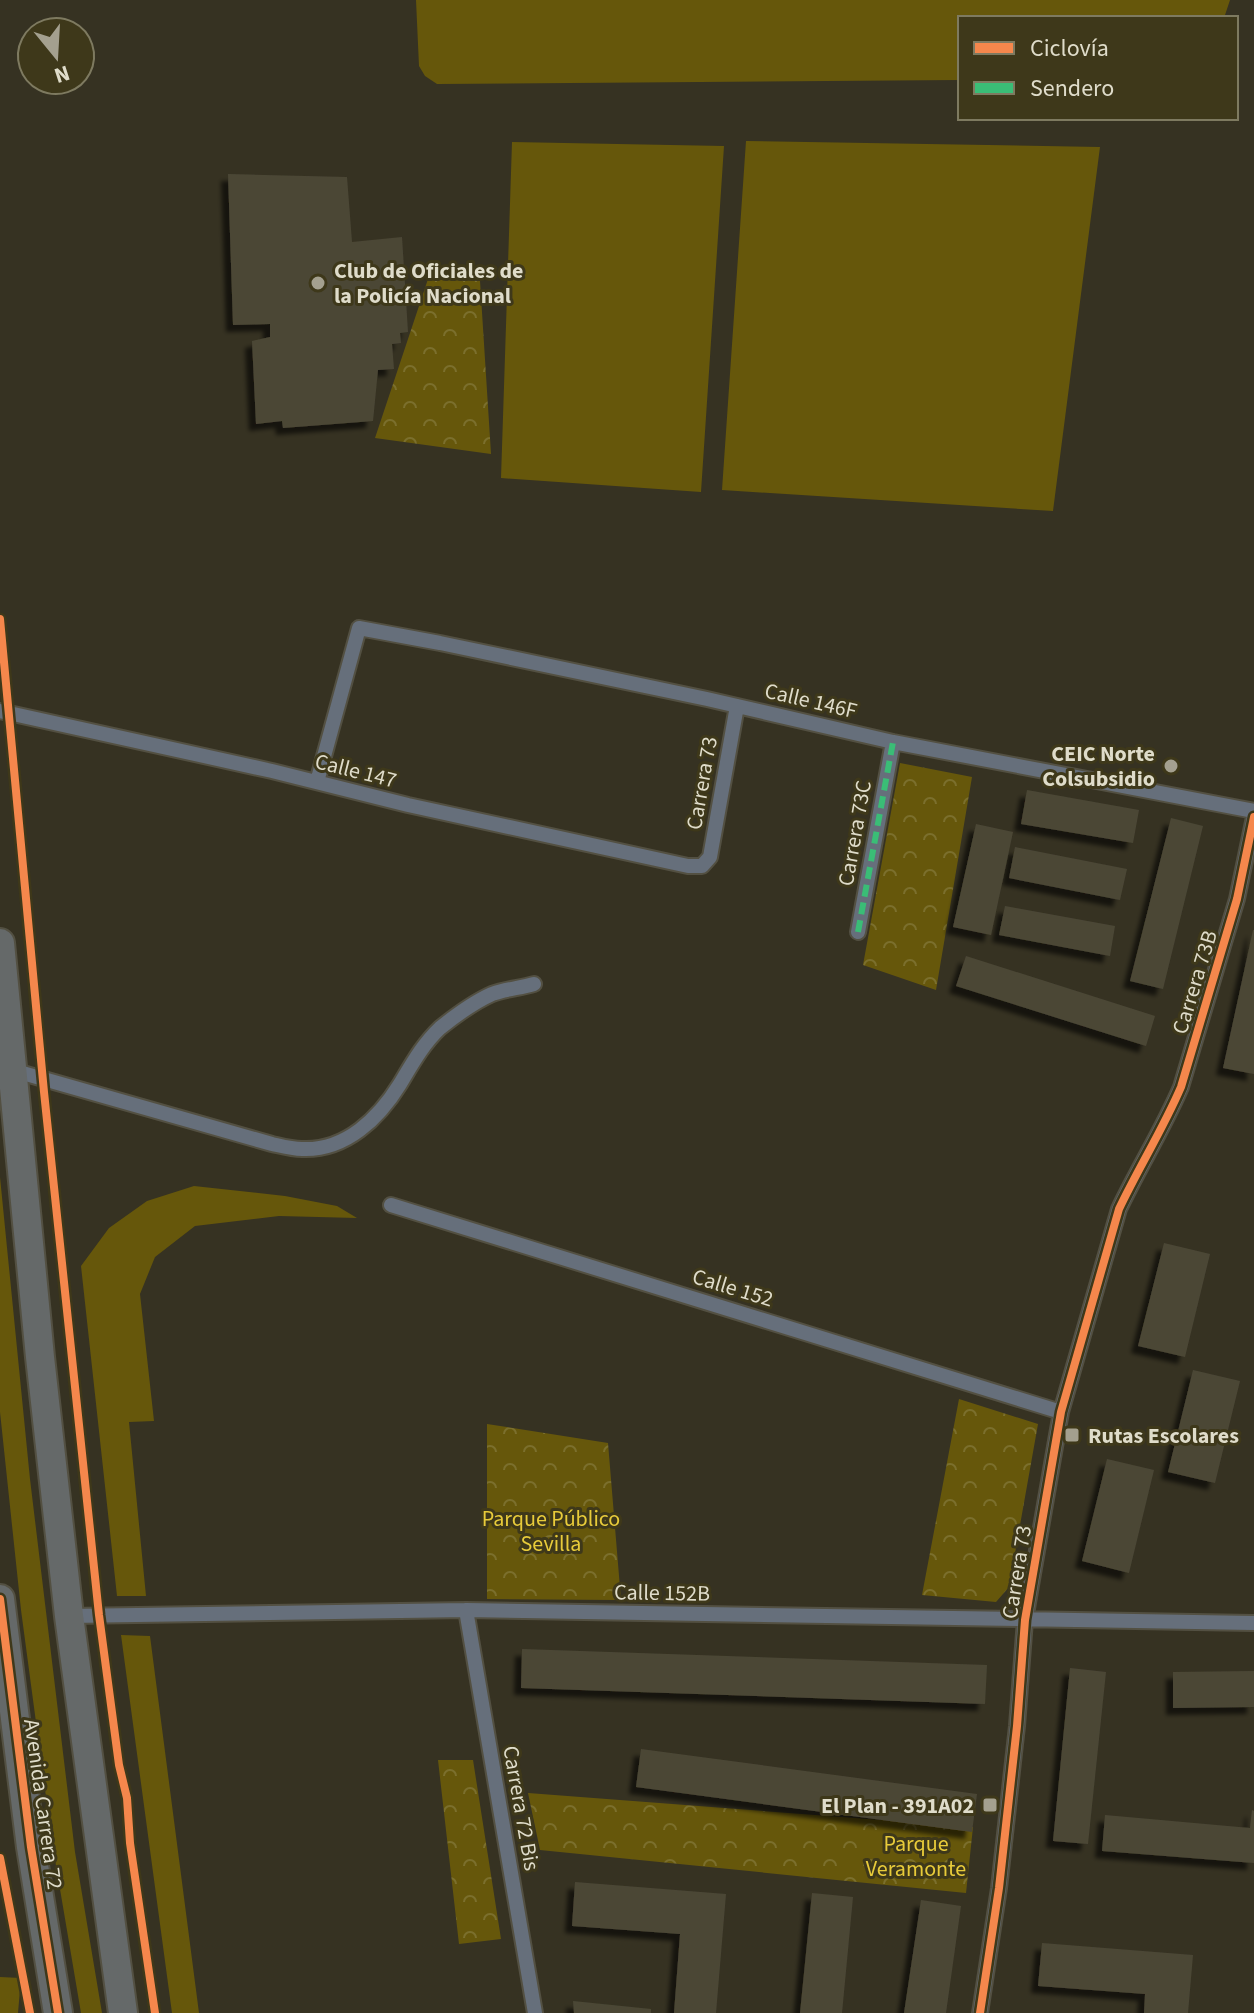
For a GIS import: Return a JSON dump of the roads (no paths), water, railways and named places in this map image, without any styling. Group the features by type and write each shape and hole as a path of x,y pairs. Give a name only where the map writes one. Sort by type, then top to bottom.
{"highway":[{"path":"0,943 40,1357 69,1616 123,2013"},
{"name":"Avenida Carrera 72","path":"0,1599 31,1847 58,2013"}],"street":[{"name":"Calle 146F","path":"317,782 359,628 737,706 893,742 1254,811"},
{"name":"Carrera 73","path":"702,866 710,857 737,706"},
{"name":"Calle 147","path":"0,711 408,805 688,866 702,866"},
{"name":"Carrera 73C","path":"858,932 893,742"},
{"name":"Carrera 73B","path":"1149,1150 1181,1087 1237,899 1254,817"},
{"path":"12,1070 272,1144 303,1149 328,1146 350,1137 378,1116 418,1054 439,1029 492,994 534,984"},
{"name":"Carrera 73","path":"980,2013 1001,1873 1025,1620 1061,1412 1119,1209 1149,1150"},
{"name":"Calle 152","path":"391,1205 1061,1412"},
{"name":"Calle 152B","path":"69,1616 466,1610 1254,1623"},
{"name":"Carrera 72 Bis","path":"466,1610 535,2013"}],"place":[{"name":"Club de Oficiales de la Policía Nacional","path":"318,283"},
{"name":"CEIC Norte Colsubsidio","path":"1171,766"},
{"name":"Rutas Escolares","path":"1072,1435"},
{"name":"El Plan - 391A02","path":"990,1805"}],"park label":[{"name":"Parque Público Sevilla","path":"551,1530"},
{"name":"Parque Veramonte","path":"916,1856"}]}
